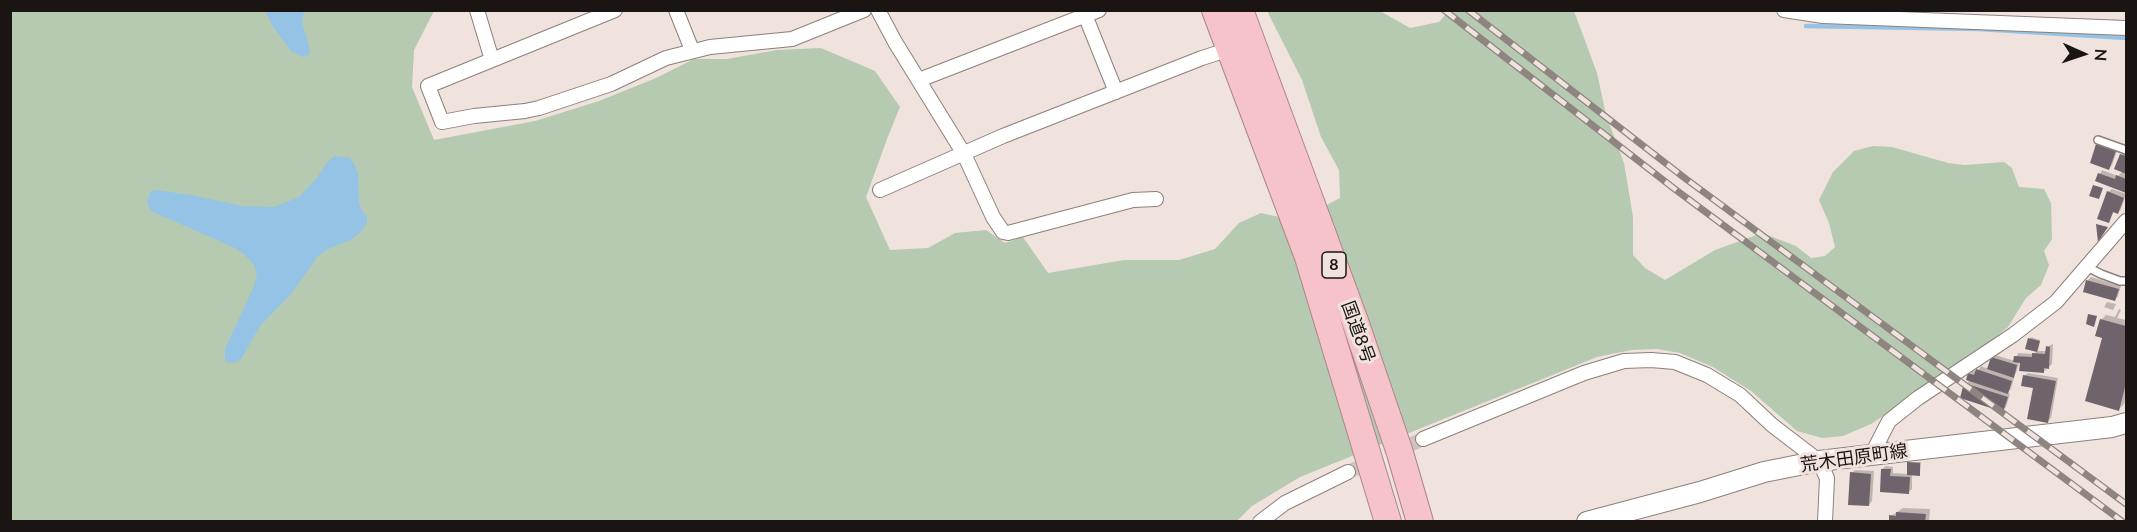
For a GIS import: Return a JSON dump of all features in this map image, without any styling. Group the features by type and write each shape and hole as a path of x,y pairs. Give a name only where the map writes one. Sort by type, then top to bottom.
{"highway":[{"name":"国道8号","path":"1215,10 1308,257 1388,522"},
{"name":"国道8号","path":"1240,10 1355,321 1400,453 1420,522"}],"main road":[{"name":"荒木田原町線","path":"1599,520 1764,472 1819,461 2112,427 2127,423"}],"street":[{"path":"477,10 492,60"},
{"path":"615,10 428,86 442,122 539,108 611,84 666,58 692,50 792,39 864,10"},
{"path":"676,10 692,50"},
{"path":"878,10 964,154 993,217 1003,232 1008,233 1132,200 1156,199"},
{"path":"919,80 1085,13 1099,10"},
{"path":"1784,10 1823,16 2127,28"},
{"path":"1085,13 1116,92"},
{"path":"880,190 1003,136 1230,49"},
{"path":"1872,454 1889,421 1918,398 2013,335 2056,302 2127,222"},
{"path":"1423,439 1584,373 1624,361 1675,362 1707,375 1740,395 1772,425 1819,461 1827,478 1825,522"},
{"path":"1260,522 1285,503 1348,472"}],"lane":[{"path":"2098,140 2127,150"},
{"path":"2087,267 2120,281 2127,281"}],"green space":[{"path":"10,11 434,11 414,50 412,87 434,140 535,121 599,101 656,78 694,59 727,59 777,50 821,48 875,71 900,107 866,197 890,250 928,248 955,233 986,230 1005,243 1023,237 1048,273 1124,260 1179,260 1215,249 1239,223 1261,213 1297,221 1340,198 1339,170 1321,137 1302,80 1267,11 1380,11 1410,28 1439,22 1449,11 1574,11 1597,73 1606,115 1624,163 1633,217 1633,255 1645,268 1665,280 1715,250 1762,233 1796,246 1811,258 1825,256 1835,247 1829,223 1819,200 1833,172 1854,151 1873,146 1892,147 1948,163 1965,165 2004,162 2012,168 2019,187 2044,189 2051,203 2052,239 2044,251 2049,265 2041,285 2026,298 2008,327 1969,358 1871,424 1843,436 1822,438 1797,431 1751,391 1713,367 1680,353 1657,349 1632,350 1597,357 1300,477 1252,506 1237,521 11,521"}],"water":[{"path":"265,11 304,11 302,22 310,53 307,56 303,57 291,51"},
{"path":"336,156 350,158 355,166 358,173 359,203 367,216 367,223 360,233 350,240 318,256 292,293 260,326 241,359 234,363 227,362 225,349 254,286 257,275 254,265 235,248 151,211 147,203 150,192 155,190 191,195 242,206 274,207 299,197 316,179 329,160"}],"building":[{"path":"2096,144 2116,151 2109,170 2090,163"},
{"path":"2120,154 2126,156 2126,174 2114,169"},
{"path":"2098,173 2115,179 2116,175 2126,179 2126,193 2095,181"},
{"path":"2093,185 2103,188 2099,199 2089,196"},
{"path":"2107,191 2124,198 2118,214 2113,212 2109,223 2097,219"},
{"path":"2096,224 2108,227 2098,242"},
{"path":"2086,280 2119,289 2115,301 2083,292"},
{"path":"2088,314 2097,316 2094,327 2086,324"},
{"path":"2100,319 2126,326 2126,383 2119,411 2085,401 2102,338 2095,336"},
{"path":"2028,338 2040,341 2037,352 2025,349"},
{"path":"2046,346 2050,347 2049,369 2044,368 2044,373 2019,371 2020,363 2013,362 2014,356 2032,357 2032,353 2045,354"},
{"path":"1991,357 2017,365 2014,378 1987,369"},
{"path":"1976,369 2012,381 2008,394 1966,380 1968,373 1974,375"},
{"path":"2023,375 2056,381 2048,423 2027,419 2033,388 2021,386"},
{"path":"1964,383 2008,397 2003,412 1960,398"},
{"path":"1907,462 1920,463 1920,476 1907,475"},
{"path":"1881,469 1891,469 1890,476 1910,477 1909,494 1880,492"},
{"path":"1850,472 1871,474 1869,506 1848,505"},
{"path":"1896,512 1926,514 1925,522 1889,522 1889,515 1896,516"}],"waterway":[{"path":"1806,26 1980,29 2126,38"}],"tunnel":[{"path":"1348,472 1423,439"}],"railway":[{"path":"1444,10 1676,190 2123,522"},
{"path":"1468,10 1686,179 2126,504"}]}
